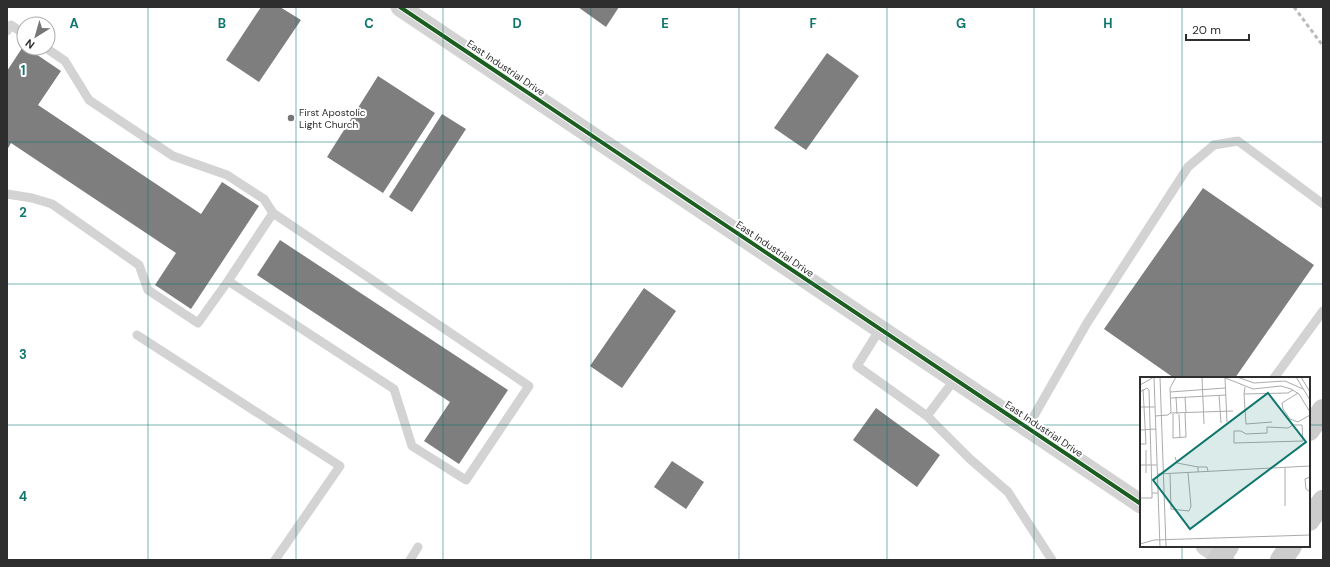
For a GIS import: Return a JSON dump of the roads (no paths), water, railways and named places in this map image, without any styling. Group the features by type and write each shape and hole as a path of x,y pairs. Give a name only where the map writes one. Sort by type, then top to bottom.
{"street":[{"name":"East Industrial Drive","path":"400,7 1140,503"},
{"path":"1310,429 1323,410"},
{"path":"1310,519 1323,501"},
{"path":"1281,560 1290,547"}],"lane":[{"path":"7,31 11,25 16,28"},
{"path":"56,55 65,61 89,100 173,156 227,175 264,199 273,213 529,386 466,480 412,446 394,389 228,281"},
{"path":"1028,428 1087,323 1188,167 1214,145 1238,141 1323,204"},
{"path":"7,194 32,198 52,204 139,265 148,290 198,323 273,213"},
{"path":"1275,377 1323,311"},
{"path":"880,329 857,366 927,416 970,459 1008,492 1052,560"},
{"path":"137,335 340,466 275,560"},
{"path":"927,416 955,379"},
{"path":"410,560 418,547"}],"railway":[{"path":"1294,7 1323,46"}],"place":[{"name":"First Apostolic Light Church","path":"291,118"}]}
